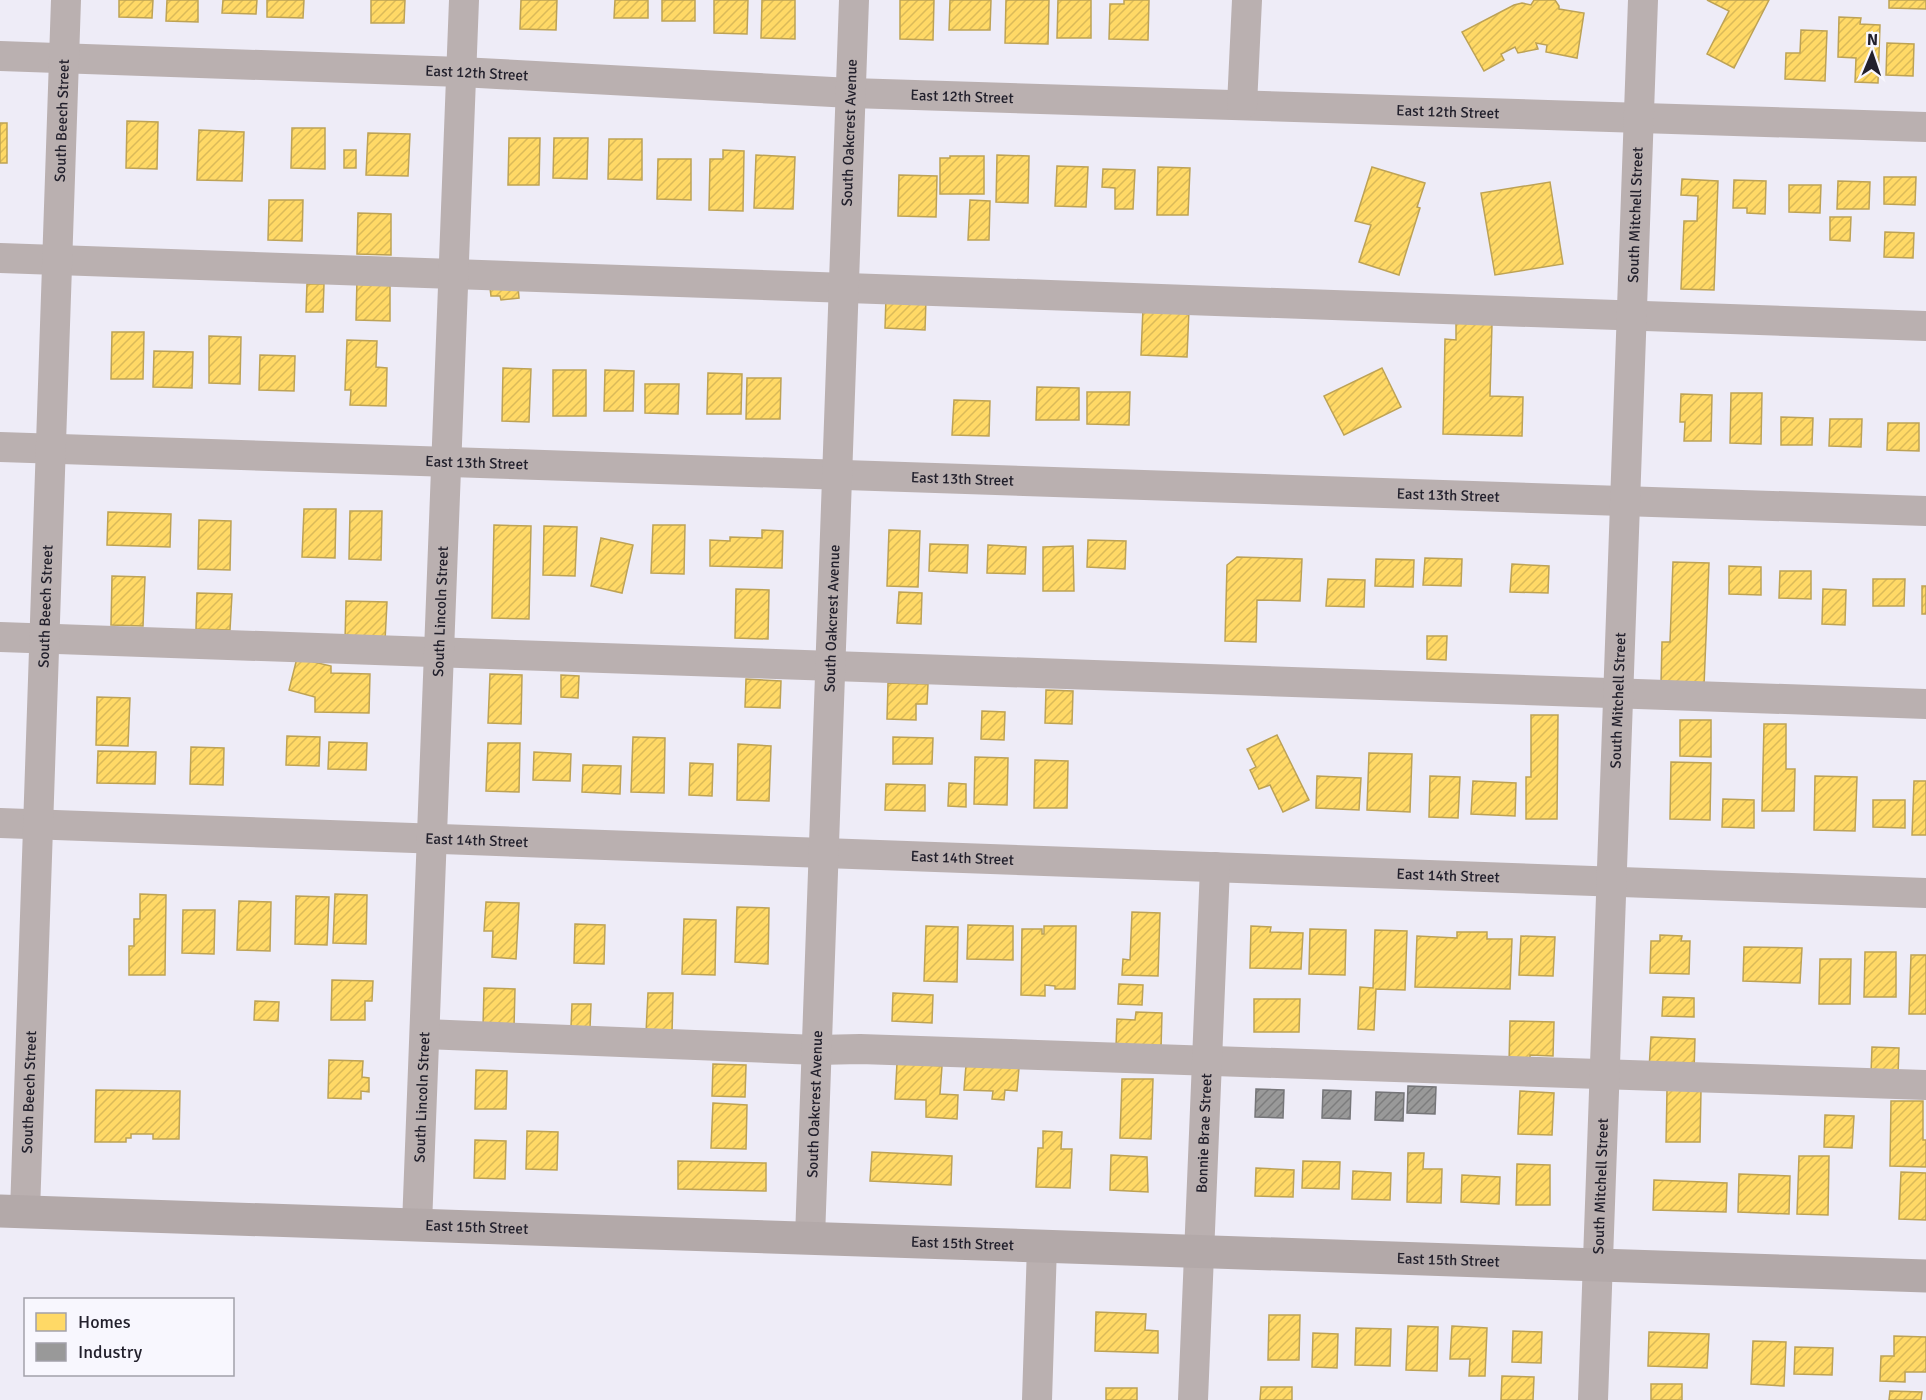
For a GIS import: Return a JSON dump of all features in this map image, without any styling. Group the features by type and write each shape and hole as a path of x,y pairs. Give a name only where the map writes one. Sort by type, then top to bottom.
{"main road":[{"name":"East 15th Street","path":"13,1211 1926,1276"}],"street":[{"name":"South Beech Street","path":"13,1211 38,824 66,0"},
{"name":"South Lincoln Street","path":"417,1225 464,0"},
{"name":"South Oakcrest Avenue","path":"810,1238 854,0"},
{"path":"1242,105 1247,0"},
{"name":"South Mitchell Street","path":"1593,1400 1637,116 1643,0"},
{"name":"East 12th Street","path":"0,56 461,72 851,93 1637,116 1926,127"},
{"path":"0,258 1926,326"},
{"name":"East 13th Street","path":"0,447 1624,500 1926,512"},
{"path":"0,637 1926,704"},
{"name":"East 14th Street","path":"0,822 1926,894"},
{"name":"Bonnie Brae Street","path":"1193,1400 1215,867"},
{"path":"424,1034 817,1050 860,1049 1604,1076 1926,1085"},
{"path":"1037,1400 1042,1246"}],"building: Homes":[{"path":"119,0 153,0 152,18 119,17"},
{"path":"167,0 198,0 198,22 166,21"},
{"path":"223,0 257,0 256,14 222,13"},
{"path":"267,0 304,0 303,18 267,17"},
{"path":"371,0 405,0 404,23 371,23"},
{"path":"521,0 557,0 556,30 520,29"},
{"path":"615,0 648,0 648,18 614,18"},
{"path":"662,0 695,0 695,21 662,21"},
{"path":"714,0 748,0 747,34 714,33"},
{"path":"762,0 795,0 795,39 761,38"},
{"path":"900,0 934,0 933,40 900,39"},
{"path":"950,0 991,0 990,30 949,30"},
{"path":"1006,0 1049,0 1048,44 1005,43"},
{"path":"1058,0 1091,0 1091,38 1057,38"},
{"path":"1124,0 1149,0 1148,40 1109,39 1110,4 1124,4"},
{"path":"1534,0 1555,0 1559,9 1584,13 1577,58 1546,52 1547,45 1536,43 1538,49 1518,53 1515,47 1501,54 1504,60 1484,71 1462,32 1514,5 1522,3 1531,5"},
{"path":"1707,0 1769,0 1734,68 1707,54 1729,11"},
{"path":"1889,0 1926,0 1926,9 1889,8"},
{"path":"1839,17 1861,18 1860,24 1880,25 1878,83 1855,82 1856,58 1838,57"},
{"path":"1801,30 1827,31 1825,81 1785,79 1786,53 1800,53"},
{"path":"1887,43 1914,44 1913,76 1886,75"},
{"path":"127,121 158,122 157,169 126,168"},
{"path":"0,123 7,123 7,163 0,163"},
{"path":"292,128 325,128 325,169 291,168"},
{"path":"199,130 244,132 242,181 197,180"},
{"path":"368,133 410,134 408,176 366,175"},
{"path":"509,138 540,138 539,185 508,185"},
{"path":"554,138 588,138 587,179 553,178"},
{"path":"609,139 642,139 642,180 608,179"},
{"path":"344,150 356,150 356,168 344,168"},
{"path":"723,150 744,151 743,211 709,210 710,159 723,159"},
{"path":"756,155 795,157 793,209 754,208"},
{"path":"997,155 1029,156 1028,203 996,202"},
{"path":"950,156 984,156 984,194 940,194 940,158 950,158"},
{"path":"658,159 691,159 691,200 657,199"},
{"path":"1057,166 1088,167 1086,207 1055,206"},
{"path":"1158,167 1190,168 1188,215 1157,215"},
{"path":"1372,167 1425,183 1417,207 1420,208 1399,275 1359,262 1371,225 1355,221"},
{"path":"1103,169 1135,170 1133,209 1115,209 1115,188 1102,187"},
{"path":"899,175 937,176 936,217 898,216"},
{"path":"1884,177 1916,177 1915,205 1884,204"},
{"path":"1682,179 1718,181 1714,290 1681,289 1684,221 1697,221 1698,196 1681,195"},
{"path":"1734,180 1766,181 1765,214 1747,213 1747,208 1733,208"},
{"path":"1838,181 1870,182 1869,209 1837,209"},
{"path":"1550,182 1563,264 1495,275 1481,193"},
{"path":"1789,185 1821,185 1820,213 1789,212"},
{"path":"269,200 303,200 302,241 268,240"},
{"path":"970,200 990,201 989,240 968,240"},
{"path":"358,213 391,214 391,255 357,254"},
{"path":"1830,217 1851,217 1850,241 1830,240"},
{"path":"1885,232 1914,233 1913,258 1884,257"},
{"path":"357,279 390,280 390,321 356,320"},
{"path":"307,284 324,284 323,312 306,312"},
{"path":"518,286 519,298 501,300 500,296 491,296 490,288"},
{"path":"886,297 926,299 925,330 885,328"},
{"path":"1143,308 1189,309 1187,357 1141,355"},
{"path":"1456,323 1492,324 1490,396 1523,397 1522,436 1443,434 1445,339 1456,340"},
{"path":"112,332 144,332 143,379 111,379"},
{"path":"209,336 241,337 240,384 209,383"},
{"path":"347,340 377,341 376,367 387,368 386,406 350,405 351,390 345,390"},
{"path":"154,351 193,352 192,388 153,387"},
{"path":"260,355 295,356 294,391 259,390"},
{"path":"503,368 531,369 529,422 502,421"},
{"path":"1382,368 1401,407 1344,435 1324,396"},
{"path":"553,370 586,370 586,416 553,416"},
{"path":"605,370 634,371 633,411 604,411"},
{"path":"708,373 742,374 741,414 707,414"},
{"path":"747,378 781,378 780,419 746,419"},
{"path":"645,384 679,384 678,414 645,413"},
{"path":"1037,387 1079,388 1079,420 1036,420"},
{"path":"1087,392 1130,392 1129,425 1087,424"},
{"path":"1731,393 1762,393 1761,444 1730,443"},
{"path":"1681,394 1712,395 1711,441 1684,441 1685,422 1680,422"},
{"path":"954,400 990,401 989,436 952,435"},
{"path":"1781,417 1813,418 1812,445 1781,445"},
{"path":"1830,419 1862,419 1861,447 1829,446"},
{"path":"1888,423 1919,423 1919,451 1887,450"},
{"path":"304,509 336,509 335,558 302,557"},
{"path":"350,511 382,511 381,560 349,559"},
{"path":"108,512 171,514 170,547 107,545"},
{"path":"199,520 231,521 230,570 198,569"},
{"path":"494,525 531,526 529,619 492,618"},
{"path":"653,525 685,525 684,574 651,573"},
{"path":"544,526 577,527 575,576 543,575"},
{"path":"762,530 783,531 782,568 710,566 710,540 730,541 730,537 762,538"},
{"path":"889,530 920,531 918,587 887,586"},
{"path":"601,538 633,545 622,593 591,586"},
{"path":"1088,540 1126,541 1125,569 1087,567"},
{"path":"930,544 968,545 967,573 929,571"},
{"path":"988,545 1026,547 1025,574 987,573"},
{"path":"1073,546 1074,591 1043,591 1043,547"},
{"path":"1237,557 1302,559 1300,601 1257,600 1256,642 1225,641 1227,565"},
{"path":"1425,558 1462,559 1461,586 1423,585"},
{"path":"1376,559 1414,560 1413,587 1375,586"},
{"path":"1673,562 1709,563 1704,686 1661,684 1662,642 1670,642"},
{"path":"1512,564 1549,566 1548,593 1510,592"},
{"path":"1729,566 1761,567 1761,595 1729,594"},
{"path":"1780,571 1811,571 1811,599 1779,598"},
{"path":"112,576 145,577 143,626 111,625"},
{"path":"1328,579 1365,580 1364,607 1326,606"},
{"path":"1873,579 1905,579 1904,606 1873,606"},
{"path":"1922,586 1926,586 1926,614 1922,614"},
{"path":"736,589 769,590 768,639 735,638"},
{"path":"1823,589 1846,590 1845,625 1822,624"},
{"path":"899,592 922,593 921,624 897,623"},
{"path":"197,593 232,594 230,630 196,629"},
{"path":"346,601 387,602 385,641 345,640"},
{"path":"1427,636 1447,636 1446,660 1427,659"},
{"path":"297,658 331,666 331,673 370,674 369,713 315,712 315,697 289,690"},
{"path":"490,674 522,675 521,724 488,723"},
{"path":"561,675 579,676 578,698 561,697"},
{"path":"746,679 781,681 780,708 745,707"},
{"path":"888,683 928,684 927,704 916,704 916,720 887,719"},
{"path":"1046,690 1073,691 1072,724 1045,723"},
{"path":"97,697 130,698 128,746 96,745"},
{"path":"982,711 1005,712 1004,740 981,739"},
{"path":"1531,715 1558,715 1557,819 1526,819 1526,777 1531,777"},
{"path":"1680,720 1711,720 1711,757 1680,756"},
{"path":"1764,724 1786,724 1786,769 1795,769 1794,811 1762,811"},
{"path":"1277,735 1309,800 1283,812 1270,785 1259,789 1250,770 1256,767 1247,749"},
{"path":"287,736 320,737 319,766 286,765"},
{"path":"633,737 665,738 664,793 631,792"},
{"path":"893,737 933,738 932,764 893,764"},
{"path":"329,742 367,743 366,770 328,769"},
{"path":"488,743 520,743 519,792 486,791"},
{"path":"738,744 771,746 769,801 737,800"},
{"path":"191,747 224,748 223,785 190,784"},
{"path":"98,751 156,752 155,784 97,783"},
{"path":"534,752 571,754 570,781 533,780"},
{"path":"1369,753 1412,754 1410,812 1367,810"},
{"path":"975,757 1008,758 1007,805 974,804"},
{"path":"1035,760 1068,761 1067,808 1034,808"},
{"path":"1671,762 1711,763 1710,820 1670,819"},
{"path":"690,763 713,764 712,796 689,795"},
{"path":"583,765 621,766 620,794 582,792"},
{"path":"1317,776 1361,778 1359,810 1316,808"},
{"path":"1430,776 1460,777 1458,818 1429,817"},
{"path":"1815,776 1857,777 1855,831 1814,830"},
{"path":"1473,781 1516,783 1515,816 1471,814"},
{"path":"1914,781 1926,781 1926,835 1912,835"},
{"path":"949,783 966,784 966,807 948,806"},
{"path":"886,784 925,785 925,811 885,810"},
{"path":"1723,799 1754,800 1754,828 1722,827"},
{"path":"1873,800 1905,800 1905,828 1873,827"},
{"path":"140,894 166,895 165,975 129,975 129,946 134,946 134,919 140,919"},
{"path":"335,894 367,895 366,944 333,943"},
{"path":"296,896 329,897 327,945 295,944"},
{"path":"239,901 271,902 270,951 237,950"},
{"path":"486,902 519,903 516,959 492,957 493,931 484,931"},
{"path":"737,907 769,908 768,964 735,962"},
{"path":"183,910 215,910 214,954 182,953"},
{"path":"1132,912 1160,913 1158,976 1122,975 1123,959 1130,960"},
{"path":"684,919 716,920 715,975 682,974"},
{"path":"575,924 605,925 604,964 574,963"},
{"path":"968,925 1013,926 1013,960 967,959"},
{"path":"926,926 958,927 957,982 924,981"},
{"path":"1044,926 1076,926 1075,989 1055,989 1055,986 1045,985 1045,996 1021,995 1022,929 1042,929 1042,934 1044,934"},
{"path":"1251,926 1271,927 1270,932 1303,933 1301,969 1250,968"},
{"path":"1310,929 1346,930 1345,975 1309,974"},
{"path":"1375,930 1407,931 1405,990 1376,989 1374,1030 1358,1029 1360,987 1373,988"},
{"path":"1457,932 1487,932 1487,939 1512,939 1510,989 1415,987 1417,936 1457,938"},
{"path":"1660,935 1682,936 1681,941 1690,941 1689,974 1650,973 1651,941 1660,941"},
{"path":"1521,936 1555,937 1553,976 1519,975"},
{"path":"1744,947 1802,948 1800,983 1743,981"},
{"path":"1865,952 1896,952 1896,997 1864,997"},
{"path":"1911,955 1926,955 1926,1014 1909,1014"},
{"path":"1820,959 1851,959 1850,1004 1819,1004"},
{"path":"332,980 373,981 372,1001 365,1001 365,1020 331,1020"},
{"path":"1119,984 1143,985 1142,1005 1118,1004"},
{"path":"484,988 515,989 514,1027 483,1026"},
{"path":"648,993 673,993 672,1034 646,1033"},
{"path":"893,993 933,995 932,1023 892,1021"},
{"path":"1663,997 1694,998 1694,1017 1662,1016"},
{"path":"1254,999 1300,999 1299,1032 1254,1032"},
{"path":"255,1001 279,1002 278,1021 254,1020"},
{"path":"572,1004 591,1004 590,1028 571,1027"},
{"path":"1136,1012 1162,1013 1161,1049 1116,1047 1117,1019 1135,1020"},
{"path":"1510,1021 1554,1022 1553,1056 1530,1055 1530,1064 1509,1063"},
{"path":"1651,1037 1695,1039 1694,1071 1649,1069"},
{"path":"1872,1047 1899,1048 1898,1075 1871,1074"},
{"path":"329,1060 363,1061 362,1077 369,1078 369,1092 361,1091 361,1099 328,1098"},
{"path":"897,1063 942,1066 940,1094 958,1095 957,1119 926,1117 926,1100 895,1099"},
{"path":"713,1064 746,1065 745,1097 712,1096"},
{"path":"966,1065 1019,1068 1017,1091 1005,1090 1004,1100 992,1099 993,1091 964,1090"},
{"path":"476,1070 507,1071 506,1109 475,1109"},
{"path":"1122,1079 1153,1079 1151,1139 1120,1138"},
{"path":"96,1090 180,1091 179,1139 153,1139 153,1134 131,1134 131,1138 126,1138 126,1142 95,1142"},
{"path":"1667,1090 1701,1090 1700,1142 1666,1142"},
{"path":"1520,1091 1554,1093 1552,1135 1518,1134"},
{"path":"1891,1101 1923,1101 1926,1167 1890,1166"},
{"path":"713,1103 747,1105 746,1149 711,1148"},
{"path":"1825,1115 1854,1116 1852,1148 1824,1147"},
{"path":"527,1131 558,1132 557,1170 526,1169"},
{"path":"1043,1131 1062,1132 1061,1149 1072,1149 1070,1188 1036,1187 1038,1148 1043,1148"},
{"path":"475,1140 506,1141 505,1179 474,1178"},
{"path":"872,1152 952,1156 951,1185 870,1181"},
{"path":"1408,1153 1424,1153 1423,1169 1442,1169 1441,1203 1407,1202"},
{"path":"1111,1155 1147,1157 1148,1192 1110,1190"},
{"path":"1799,1156 1829,1156 1828,1215 1797,1214"},
{"path":"678,1161 766,1163 766,1191 678,1189"},
{"path":"1303,1161 1340,1162 1339,1189 1302,1188"},
{"path":"1517,1164 1550,1165 1550,1205 1516,1205"},
{"path":"1256,1168 1294,1170 1293,1197 1255,1196"},
{"path":"1353,1171 1391,1173 1390,1200 1352,1199"},
{"path":"1901,1172 1926,1173 1926,1220 1899,1219"},
{"path":"1739,1174 1790,1176 1789,1214 1738,1212"},
{"path":"1462,1175 1500,1177 1499,1204 1461,1202"},
{"path":"1654,1180 1727,1183 1726,1212 1653,1210"},
{"path":"1096,1312 1146,1314 1145,1330 1158,1331 1158,1353 1095,1351"},
{"path":"1269,1315 1300,1315 1299,1360 1268,1360"},
{"path":"1408,1326 1438,1327 1437,1371 1406,1370"},
{"path":"1452,1326 1487,1328 1485,1376 1469,1376 1470,1359 1450,1359"},
{"path":"1356,1328 1391,1329 1390,1366 1355,1365"},
{"path":"1513,1331 1542,1332 1541,1363 1512,1362"},
{"path":"1649,1332 1709,1334 1707,1368 1648,1366"},
{"path":"1313,1333 1338,1334 1337,1368 1312,1367"},
{"path":"1894,1336 1926,1337 1926,1372 1905,1372 1905,1382 1880,1381 1881,1356 1894,1356"},
{"path":"1753,1341 1786,1342 1784,1386 1751,1384"},
{"path":"1795,1347 1833,1348 1832,1375 1794,1374"},
{"path":"1502,1376 1534,1377 1533,1400 1501,1400"},
{"path":"1651,1384 1682,1384 1682,1400 1651,1400"},
{"path":"1261,1387 1292,1387 1292,1400 1260,1400"},
{"path":"1106,1388 1137,1388 1137,1400 1106,1400"},
{"path":"1890,1391 1922,1392 1921,1400 1889,1400"}],"building: Industry":[{"path":"1408,1086 1436,1087 1435,1114 1407,1113"},
{"path":"1256,1089 1284,1090 1283,1118 1255,1117"},
{"path":"1323,1090 1351,1091 1350,1119 1322,1118"},
{"path":"1376,1092 1404,1093 1403,1121 1375,1120"}]}
